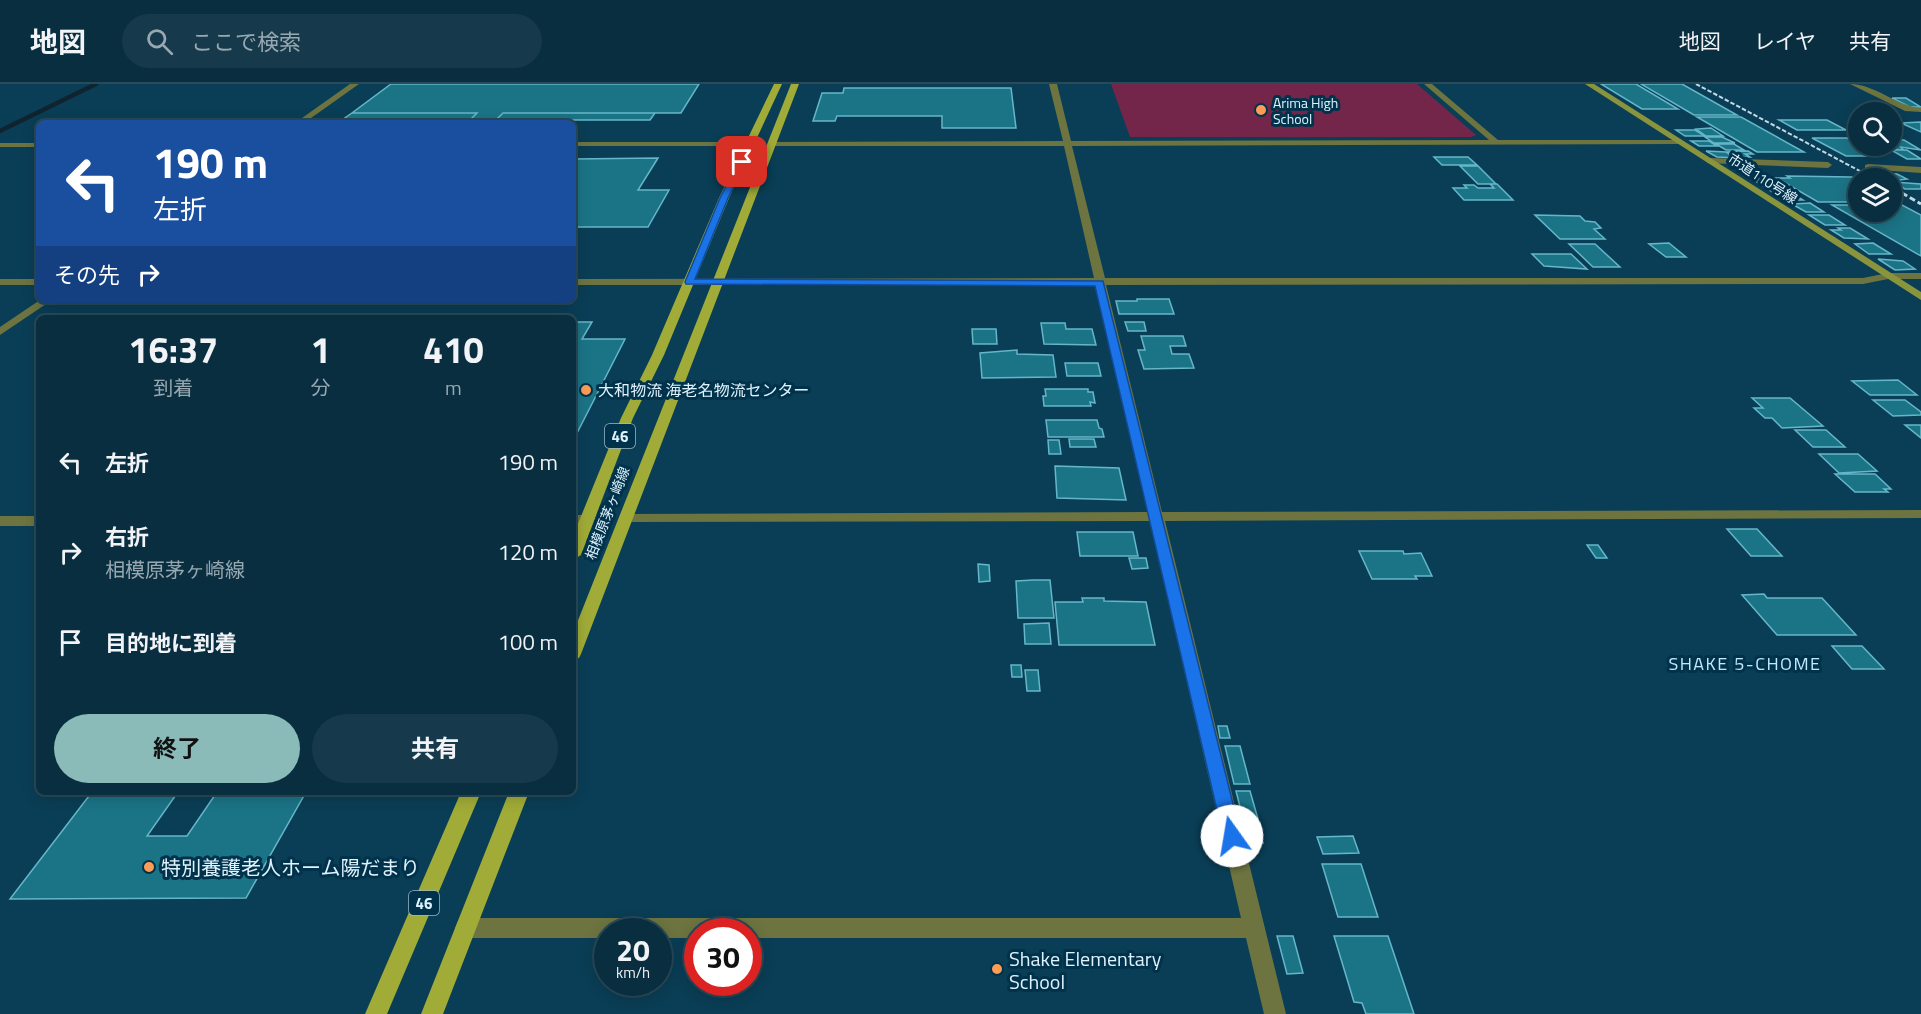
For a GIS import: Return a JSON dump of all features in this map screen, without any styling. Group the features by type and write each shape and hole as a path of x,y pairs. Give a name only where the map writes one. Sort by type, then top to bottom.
{"main road":[{"name":"相模原茅ヶ崎線","path":"576,542 581,519 658,355 724,198 778,84"},
{"name":"相模原茅ヶ崎線","path":"576,646 795,84"},
{"name":"46","path":"376,1014 470,795"},
{"path":"432,1014 518,795"}],"street":[{"path":"303,120 355,84"},
{"path":"1053,84 1275,1014"},
{"path":"1428,84 1496,142"},
{"name":"市道110号線","path":"1589,84 1921,297"},
{"path":"1854,84 1908,109 1921,110"},
{"path":"771,144 1680,142"},
{"path":"576,144 751,144"},
{"path":"0,145 36,145"},
{"path":"1710,161 1828,165"},
{"path":"1868,167 1921,170"},
{"path":"576,282 1851,281 1888,276 1921,276"},
{"path":"0,282 36,282"},
{"path":"0,332 43,303"},
{"path":"626,518 1921,514"},
{"path":"0,521 36,521"},
{"path":"466,928 1254,928"}],"shaded area":[{"name":"Arima High School","path":"1111,84 1417,84 1476,135 1471,137 1130,137"}],"building":[{"path":"391,84 699,84 681,113 503,113 496,120 470,120 477,113 352,113"},
{"path":"1601,84 1636,84 1678,109 1642,109"},
{"path":"1641,84 1682,84 1737,115 1694,115"},
{"path":"844,88 1011,88 1016,128 942,128 942,116 837,116 835,121 813,121 822,93 843,93"},
{"path":"1892,98 1906,98 1921,107 1910,107"},
{"path":"352,113 477,113 470,120 342,120"},
{"path":"503,113 655,113 650,120 496,120"},
{"path":"1697,117 1741,117 1804,152 1757,152"},
{"path":"1779,120 1827,120 1846,130 1797,130"},
{"path":"1921,122 1921,132 1902,123"},
{"path":"1711,128 1723,136 1706,136 1696,129"},
{"path":"1676,130 1695,130 1705,136 1685,136"},
{"path":"1705,137 1722,137 1735,143 1714,143"},
{"path":"1812,138 1848,139 1848,156"},
{"path":"1902,140 1904,140 1921,150 1902,147"},
{"path":"1691,141 1709,141 1717,146 1699,146"},
{"path":"1716,144 1734,144 1744,150 1726,150"},
{"path":"1902,150 1907,150 1921,159 1907,159 1902,156"},
{"path":"1706,151 1726,152 1736,158 1717,157"},
{"path":"1748,151 1753,154 1745,154 1750,157 1745,157 1748,158 1738,158 1728,152"},
{"path":"1434,157 1468,157 1477,165 1442,165"},
{"path":"658,158 638,190 669,190 648,227 576,227 576,159"},
{"path":"1460,166 1478,166 1496,184 1478,184"},
{"path":"1736,168 1753,168 1769,178 1751,178"},
{"path":"1787,176 1848,177 1848,202 1818,202 1777,178 1790,178"},
{"path":"1754,180 1772,180 1786,189 1767,189"},
{"path":"1902,183 1921,184 1921,189 1902,187"},
{"path":"1490,184 1497,184 1513,200 1464,200 1453,188 1467,188 1464,185 1474,185 1478,188 1494,188"},
{"path":"1771,191 1788,191 1803,200 1785,200"},
{"path":"1810,203 1824,212 1806,212 1792,204"},
{"path":"1832,205 1848,205 1848,214"},
{"path":"1902,205 1921,215 1921,256 1862,222 1902,222"},
{"path":"1535,215 1580,216 1585,221 1595,222 1601,228 1594,229 1605,239 1560,239"},
{"path":"1809,215 1829,215 1845,225 1825,225"},
{"path":"1838,228 1850,228 1868,239 1844,238 1831,230 1841,230"},
{"path":"1669,243 1686,257 1666,257 1649,244"},
{"path":"1873,243 1891,254 1869,254 1855,244"},
{"path":"1569,244 1595,244 1620,267 1593,267"},
{"path":"1532,254 1571,254 1587,269 1544,266"},
{"path":"1878,259 1903,261 1915,269 1895,270"},
{"path":"1137,299 1169,299 1174,314 1119,314 1116,301 1137,301"},
{"name":"大和物流 海老名物流センター","path":"576,322 592,322 582,339 625,339 576,435"},
{"path":"1125,322 1144,322 1146,331 1128,331"},
{"path":"1041,323 1065,323 1066,329 1092,329 1096,345 1044,344"},
{"path":"972,329 996,329 997,344 973,344"},
{"path":"1141,336 1183,336 1186,346 1170,346 1172,354 1189,354 1194,368 1144,369 1138,350 1145,350"},
{"path":"1017,350 1017,354 1053,355 1056,377 982,378 980,353"},
{"path":"1065,363 1098,363 1101,376 1067,376"},
{"path":"1898,380 1917,395 1870,395 1852,381"},
{"path":"1045,389 1088,389 1088,392 1093,392 1095,403 1090,402 1091,406 1044,406"},
{"path":"1752,398 1790,398 1823,426 1782,428 1772,418 1765,418 1754,408 1763,408"},
{"path":"1873,400 1905,400 1921,412 1921,415 1893,416"},
{"path":"1046,420 1097,420 1104,437 1048,437"},
{"path":"1905,425 1921,425 1921,438"},
{"path":"1795,430 1826,430 1845,447 1813,447"},
{"path":"1069,439 1094,439 1096,447 1070,447"},
{"path":"1048,440 1059,440 1061,454 1049,454"},
{"path":"1819,454 1858,454 1877,471 1839,473"},
{"path":"1055,466 1119,468 1126,500 1057,498"},
{"path":"1835,474 1875,474 1891,489 1884,489 1888,492 1855,492"},
{"path":"1727,529 1757,529 1782,556 1751,556"},
{"path":"1077,532 1133,532 1138,556 1080,556"},
{"path":"1587,545 1598,545 1607,558 1596,558"},
{"path":"1359,551 1421,553 1432,576 1415,576 1417,579 1372,579"},
{"path":"1129,558 1146,558 1148,568 1132,569"},
{"path":"978,564 989,565 990,581 979,582"},
{"path":"1050,580 1054,618 1018,618 1016,581"},
{"path":"1764,594 1767,598 1822,598 1856,635 1777,635 1742,595"},
{"path":"1082,598 1146,602 1155,645 1059,645 1055,602 1083,602"},
{"path":"1049,623 1051,644 1025,644 1024,624"},
{"path":"1832,646 1862,646 1884,669 1852,669"},
{"path":"1011,665 1021,665 1022,677 1012,677"},
{"path":"1025,670 1038,670 1040,691 1027,691"},
{"path":"1218,726 1227,726 1230,738 1220,738"},
{"path":"1225,746 1240,746 1250,784 1234,784"},
{"path":"1236,791 1250,791 1258,819 1243,819"},
{"name":"特別養護老人ホーム陽だまり","path":"90,795 176,795 147,836 187,836 215,795 304,795 246,898 10,899"},
{"path":"1244,822 1257,822 1263,843 1250,844"},
{"path":"1353,836 1359,853 1323,854 1317,837"},
{"path":"1322,864 1361,864 1378,917 1338,917"},
{"path":"1277,936 1293,936 1303,973 1287,974"},
{"path":"1334,936 1388,936 1414,1014 1366,1014 1362,1003 1354,1002"}],"waterway":[{"path":"0,131 96,84"}],"railway":[{"path":"1696,84 1854,168"},
{"path":"1902,193 1921,204"}],"place":[{"name":"Arima High School","path":"1261,110"},
{"name":"大和物流 海老名物流センター","path":"586,390"},
{"name":"特別養護老人ホーム陽だまり","path":"149,867"},
{"name":"Shake Elementary School","path":"997,969"}],"district":[{"name":"SHAKE 5-CHOME","path":"1745,663"}],"route":[{"path":"742,162 724,198 690,282 1100,283 1232,836"}]}
